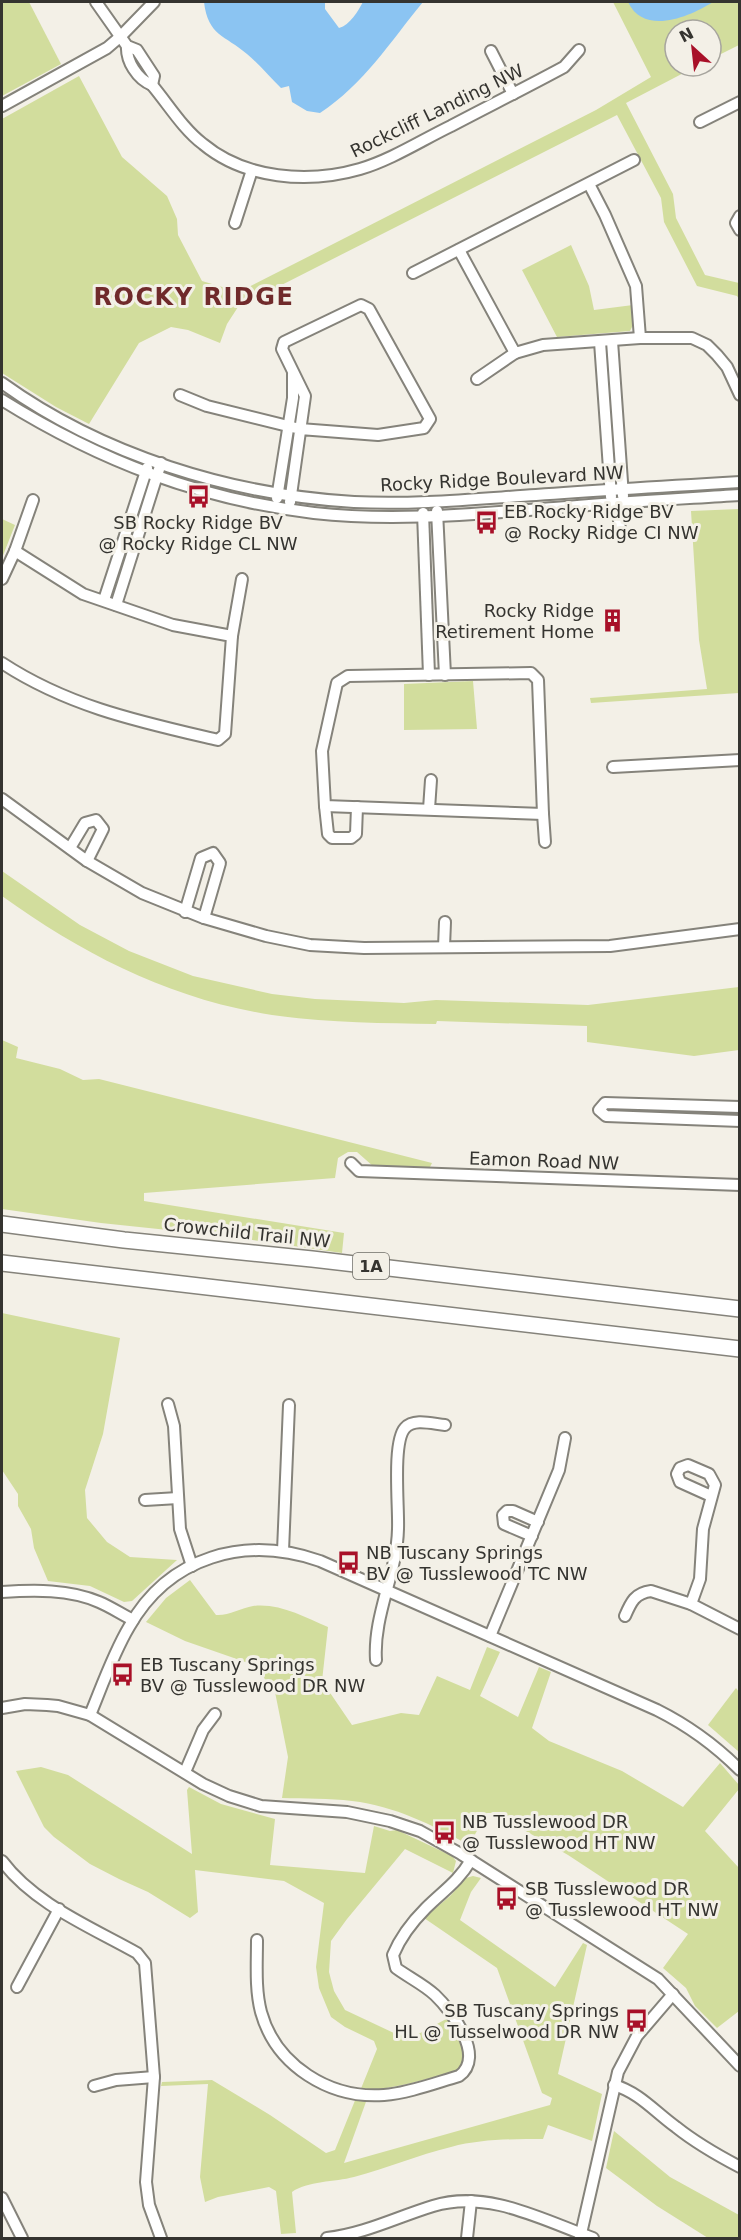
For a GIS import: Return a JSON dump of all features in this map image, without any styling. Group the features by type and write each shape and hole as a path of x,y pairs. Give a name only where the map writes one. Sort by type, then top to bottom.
{"highway":[{"name":"Crowchild Trail NW","path":"2,1224 740,1310"},
{"name":"1A","path":"2,1263 740,1349"}],"street":[{"name":"Rockcliff Landing NW","path":"96,2 124,41 127,57 144,82 153,85 202,144 231,162 252,170 277,175 310,177 361,169 564,67 579,50"},
{"path":"2,106 107,48 124,41 154,2"},
{"path":"491,51 513,94"},
{"path":"700,122 740,102"},
{"path":"413,273 634,160"},
{"path":"235,223 252,170"},
{"path":"589,184 636,286 640,338"},
{"path":"740,216 736,223 740,230"},
{"path":"459,250 515,353"},
{"path":"180,395 207,406 295,428 378,435 424,428 429,419 369,309 361,305 284,342 282,349 293,370 295,428 289,508"},
{"path":"477,379 515,353 543,345 673,336 692,338 707,345 726,367 740,396"},
{"path":"612,341 622,489 617,503"},
{"path":"600,342 610,490 617,503 621,538"},
{"name":"Rocky Ridge Boulevard NW","path":"2,383 75,427 123,450 224,482 278,494 354,502 422,503 740,482"},
{"name":"Rocky Ridge Boulevard NW","path":"2,400 80,444 145,473 200,490 276,507 346,516 423,517 740,495"},
{"path":"276,507 295,428"},
{"path":"104,600 150,459"},
{"path":"116,605 161,463"},
{"path":"2,579 15,551 33,500"},
{"path":"436,502 446,675"},
{"path":"422,503 429,675"},
{"path":"15,551 83,594 173,625 232,636"},
{"path":"2,663 22,676 74,701 124,718 218,740 225,734 232,636 242,579"},
{"path":"357,807 356,834 351,838 332,838 328,834 322,751 337,683 348,676 531,673 538,680 545,842"},
{"path":"613,767 740,760"},
{"path":"429,809 431,780"},
{"path":"2,799 87,861 142,893 204,918 266,936 310,945 364,948 610,946 740,929"},
{"path":"325,806 543,814"},
{"path":"70,848 85,823 96,820 103,829 87,861"},
{"path":"185,912 201,858 213,853 220,862 204,918"},
{"path":"444,947 445,922"},
{"path":"740,1107 605,1103 599,1110 606,1116 740,1121"},
{"name":"Eamon Road NW","path":"351,1163 359,1171 740,1185"},
{"path":"168,1404 174,1426 180,1529 192,1566"},
{"path":"283,1551 289,1405"},
{"path":"376,1660 375,1642 397,1545 397,1483 401,1435 406,1427 415,1423 445,1425"},
{"path":"490,1636 563,1460 565,1438"},
{"path":"691,1604 700,1579 703,1534 711,1496"},
{"path":"145,1500 178,1498"},
{"path":"532,1536 504,1524 503,1515 507,1511 513,1511 538,1522"},
{"path":"90,1715 122,1639 133,1620 161,1586 192,1566 220,1554 240,1550 283,1551 320,1561 674,1719 709,1742 740,1770"},
{"path":"2,1592 68,1593 98,1602 133,1620"},
{"path":"625,1616 632,1601 644,1592 658,1592 691,1604 740,1629"},
{"path":"2,1708 25,1704 47,1705 90,1715 229,1796 261,1806 347,1812 405,1826 440,1841 658,1979 740,2066"},
{"path":"185,1772 203,1730 215,1714"},
{"path":"258,1940 256,1987 263,2019 283,2054 311,2078 341,2091 373,2095 403,2091 459,2076 467,2068 470,2058 458,2024 436,1996 396,1968 393,1955 414,1922 425,1909 454,1885 471,1860"},
{"path":"2,1861 21,1883 59,1909 137,1953 144,1960 154,2077 146,2182 149,2205 161,2238"},
{"path":"17,1987 59,1909"},
{"path":"581,2236 614,2085 627,2051 673,1994"},
{"path":"94,2085 116,2080 154,2077"},
{"path":"614,2085 639,2096 681,2132 714,2154 740,2167"},
{"path":"2,2198 22,2238"},
{"path":"467,2238 471,2201"},
{"path":"327,2238 362,2232 434,2206 471,2201 504,2206 581,2236 593,2238"}],"green space":[{"path":"2,2 29,2 61,64 2,96"},
{"path":"613,2 739,2 739,45 723,53 723,18 663,18 663,78 674,78 626,103 673,194 676,218 705,275 739,283 739,299 737,296 697,286 664,222 661,198 617,115 238,307 227,324 220,343 188,330 171,327 139,343 89,424 56,407 2,373 2,119 79,76 122,157 167,196 177,219 178,235 202,281 239,292 596,110 651,77"},
{"path":"571,245 589,286 594,310 633,305 634,323 630,331 557,337 522,270"},
{"path":"739,509 739,693 591,703 590,698 707,689 699,640 691,511"},
{"path":"2,519 15,525 2,558"},
{"path":"473,681 477,729 404,730 404,684"},
{"path":"2,871 80,925 129,951 193,976 272,994 315,999 404,1003 436,1000 588,1005 739,987 739,1050 694,1056 587,1042 587,1026 437,1021 436,1024 333,1021 292,1018 234,1008 163,986 130,972 64,937 2,896"},
{"path":"2,1040 18,1047 16,1058 60,1069 83,1080 99,1079 432,1163 429,1169 374,1167 357,1152 348,1152 338,1158 335,1178 144,1193 144,1201 344,1233 342,1253 225,1236 101,1223 2,1209"},
{"path":"2,1313 120,1338 103,1434 85,1490 87,1518 107,1542 130,1557 177,1560 132,1601 124,1602 90,1586 48,1581 34,1548 31,1529 18,1506 18,1494 2,1470"},
{"path":"190,1580 216,1615 253,1606 273,1607 328,1627 322,1681 352,1725 401,1713 419,1715 437,1676 470,1690 487,1647 500,1652 480,1696 518,1717 539,1667 551,1672 532,1728 549,1741 622,1771 683,1807 720,1763 739,1785 739,1789 705,1831 739,1868 739,2011 717,2028 695,2006 686,1988 663,1968 688,1934 568,1855 494,1813 487,1813 469,1845 427,1824 383,1807 343,1800 282,1798 288,1757 275,1692 254,1665 185,1641 146,1622 166,1598"},
{"path":"736,1688 739,1692 739,1752 708,1725"},
{"path":"41,1767 68,1775 192,1854 187,1790 189,1787 221,1804 275,1819 270,1865 365,1873 374,1826 390,1831 397,1830 452,1856 456,1861 453,1873 405,1849 331,1941 329,1972 334,1991 345,2010 396,2034 411,2038 448,2018 464,2050 463,2064 458,2070 421,2081 360,2091 377,2049 374,2041 345,2027 331,2017 319,1988 316,1967 324,1903 284,1881 195,1870 198,1912 190,1918 148,1892 90,1864 44,1827 16,1771"},
{"path":"473,1876 481,1878 471,1892 460,1920 555,1987 583,1943 587,1945 558,2074 602,2094 592,2141 548,2125 543,2139 497,2140 462,2144 354,2177 298,2188 292,2192 296,2233 281,2234 276,2191 269,2187 218,2197 205,2202 200,2177 208,2084 161,2086 162,2082 212,2080 270,2115 326,2153 335,2150 356,2098 367,2099 344,2163 550,2105 552,2098 542,2093 497,1968 424,1918 450,1896 466,1878"},
{"path":"614,2131 670,2177 739,2215 739,2238 708,2238 657,2206 606,2168"}],"water":[{"path":"204,2 325,2 325,9 339,28 350,21 363,2 423,2 363,76 336,102 320,113 307,111 292,102 289,86 281,88 251,58 219,34 209,22"},
{"path":"628,2 713,2 680,18 663,18 663,20 645,18 635,12"}],"place":[{"name":"SB Rocky Ridge BV @ Rocky Ridge CL NW","path":"198,497"},
{"name":"EB Rocky Ridge BV @ Rocky Ridge CI NW","path":"486,522"},
{"name":"Rocky Ridge Retirement Home","path":"612,621"},
{"name":"NB Tuscany Springs BV @ Tusslewood TC NW","path":"348,1563"},
{"name":"EB Tuscany Springs BV @ Tusslewood DR NW","path":"122,1675"},
{"name":"NB Tusslewood DR @ Tusslewood HT NW","path":"444,1832"},
{"name":"SB Tusslewood DR @ Tusslewood HT NW","path":"507,1899"},
{"name":"SB Tuscany Springs HL @ Tusselwood DR NW","path":"637,2021"}],"district":[{"name":"ROCKY RIDGE","path":"194,297"}]}
